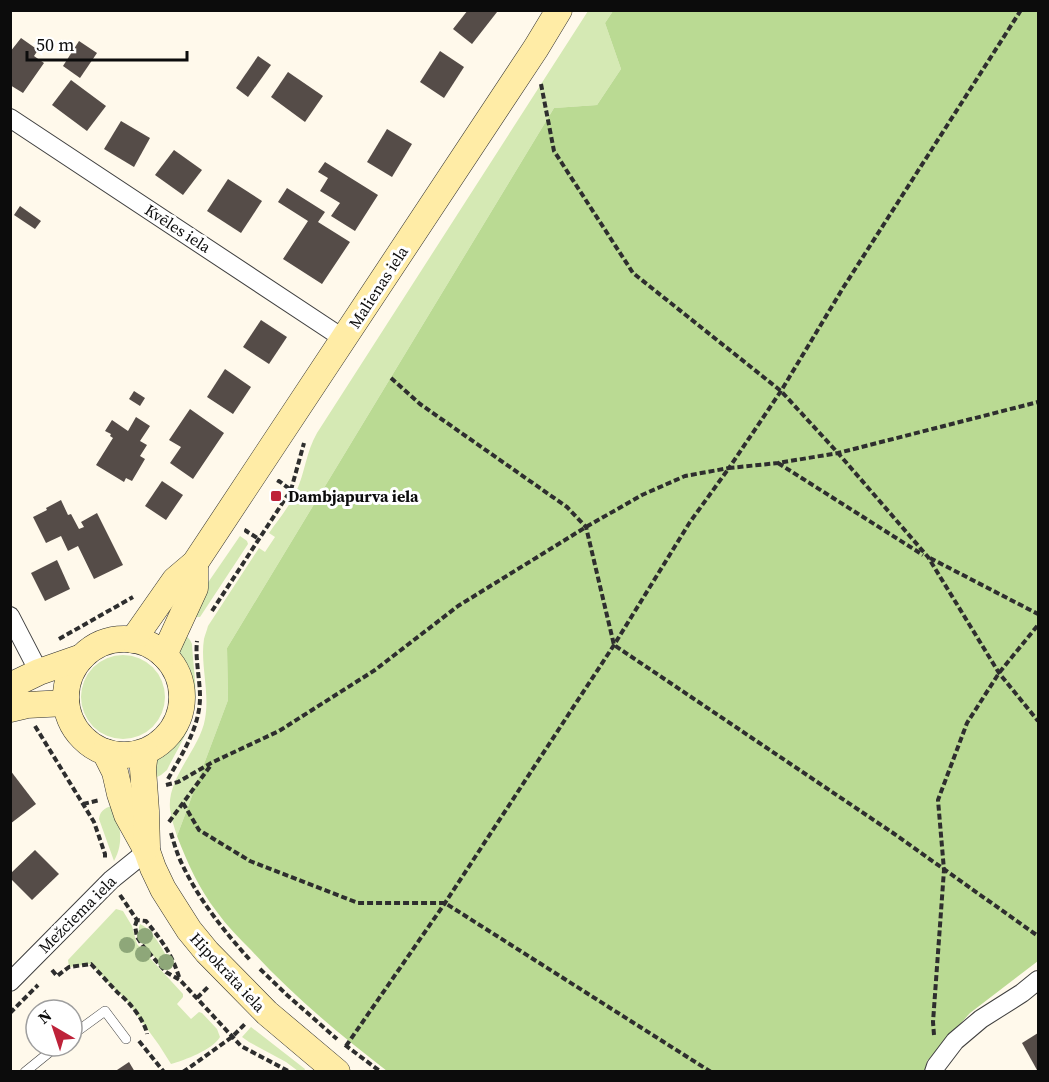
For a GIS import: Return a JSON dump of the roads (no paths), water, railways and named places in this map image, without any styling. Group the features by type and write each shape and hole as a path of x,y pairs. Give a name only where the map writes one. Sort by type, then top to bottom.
{"street":[{"name":"Malienas iela","path":"133,640 175,580 195,563 559,10"},
{"name":"Kvēles iela","path":"10,118 344,339"},
{"name":"Malienas iela","path":"164,655 195,588 195,563"},
{"path":"10,616 31,656 16,700 66,703"},
{"path":"119,639 149,645 164,655 172,664 182,689 179,715 174,727 166,737 145,752 125,756 105,753 79,735 68,714 66,703 67,686 72,670 82,657 93,648 119,639"},
{"path":"31,656 82,657"},
{"name":"Hipokrāta iela","path":"145,752 143,769 147,811 147,851"},
{"name":"Hipokrāta iela","path":"105,753 115,772 127,815 171,902 189,930 207,952 267,1013 337,1071"},
{"name":"Mežciema iela","path":"10,982 111,880 147,851"},
{"path":"935,1069 955,1041 981,1019 1038,980"}],"lane":[{"path":"84,1026 105,1011 126,1039"},
{"path":"25,1071 42,1058"}],"place":[{"name":"Dambjapurva iela","path":"276,496"}]}
